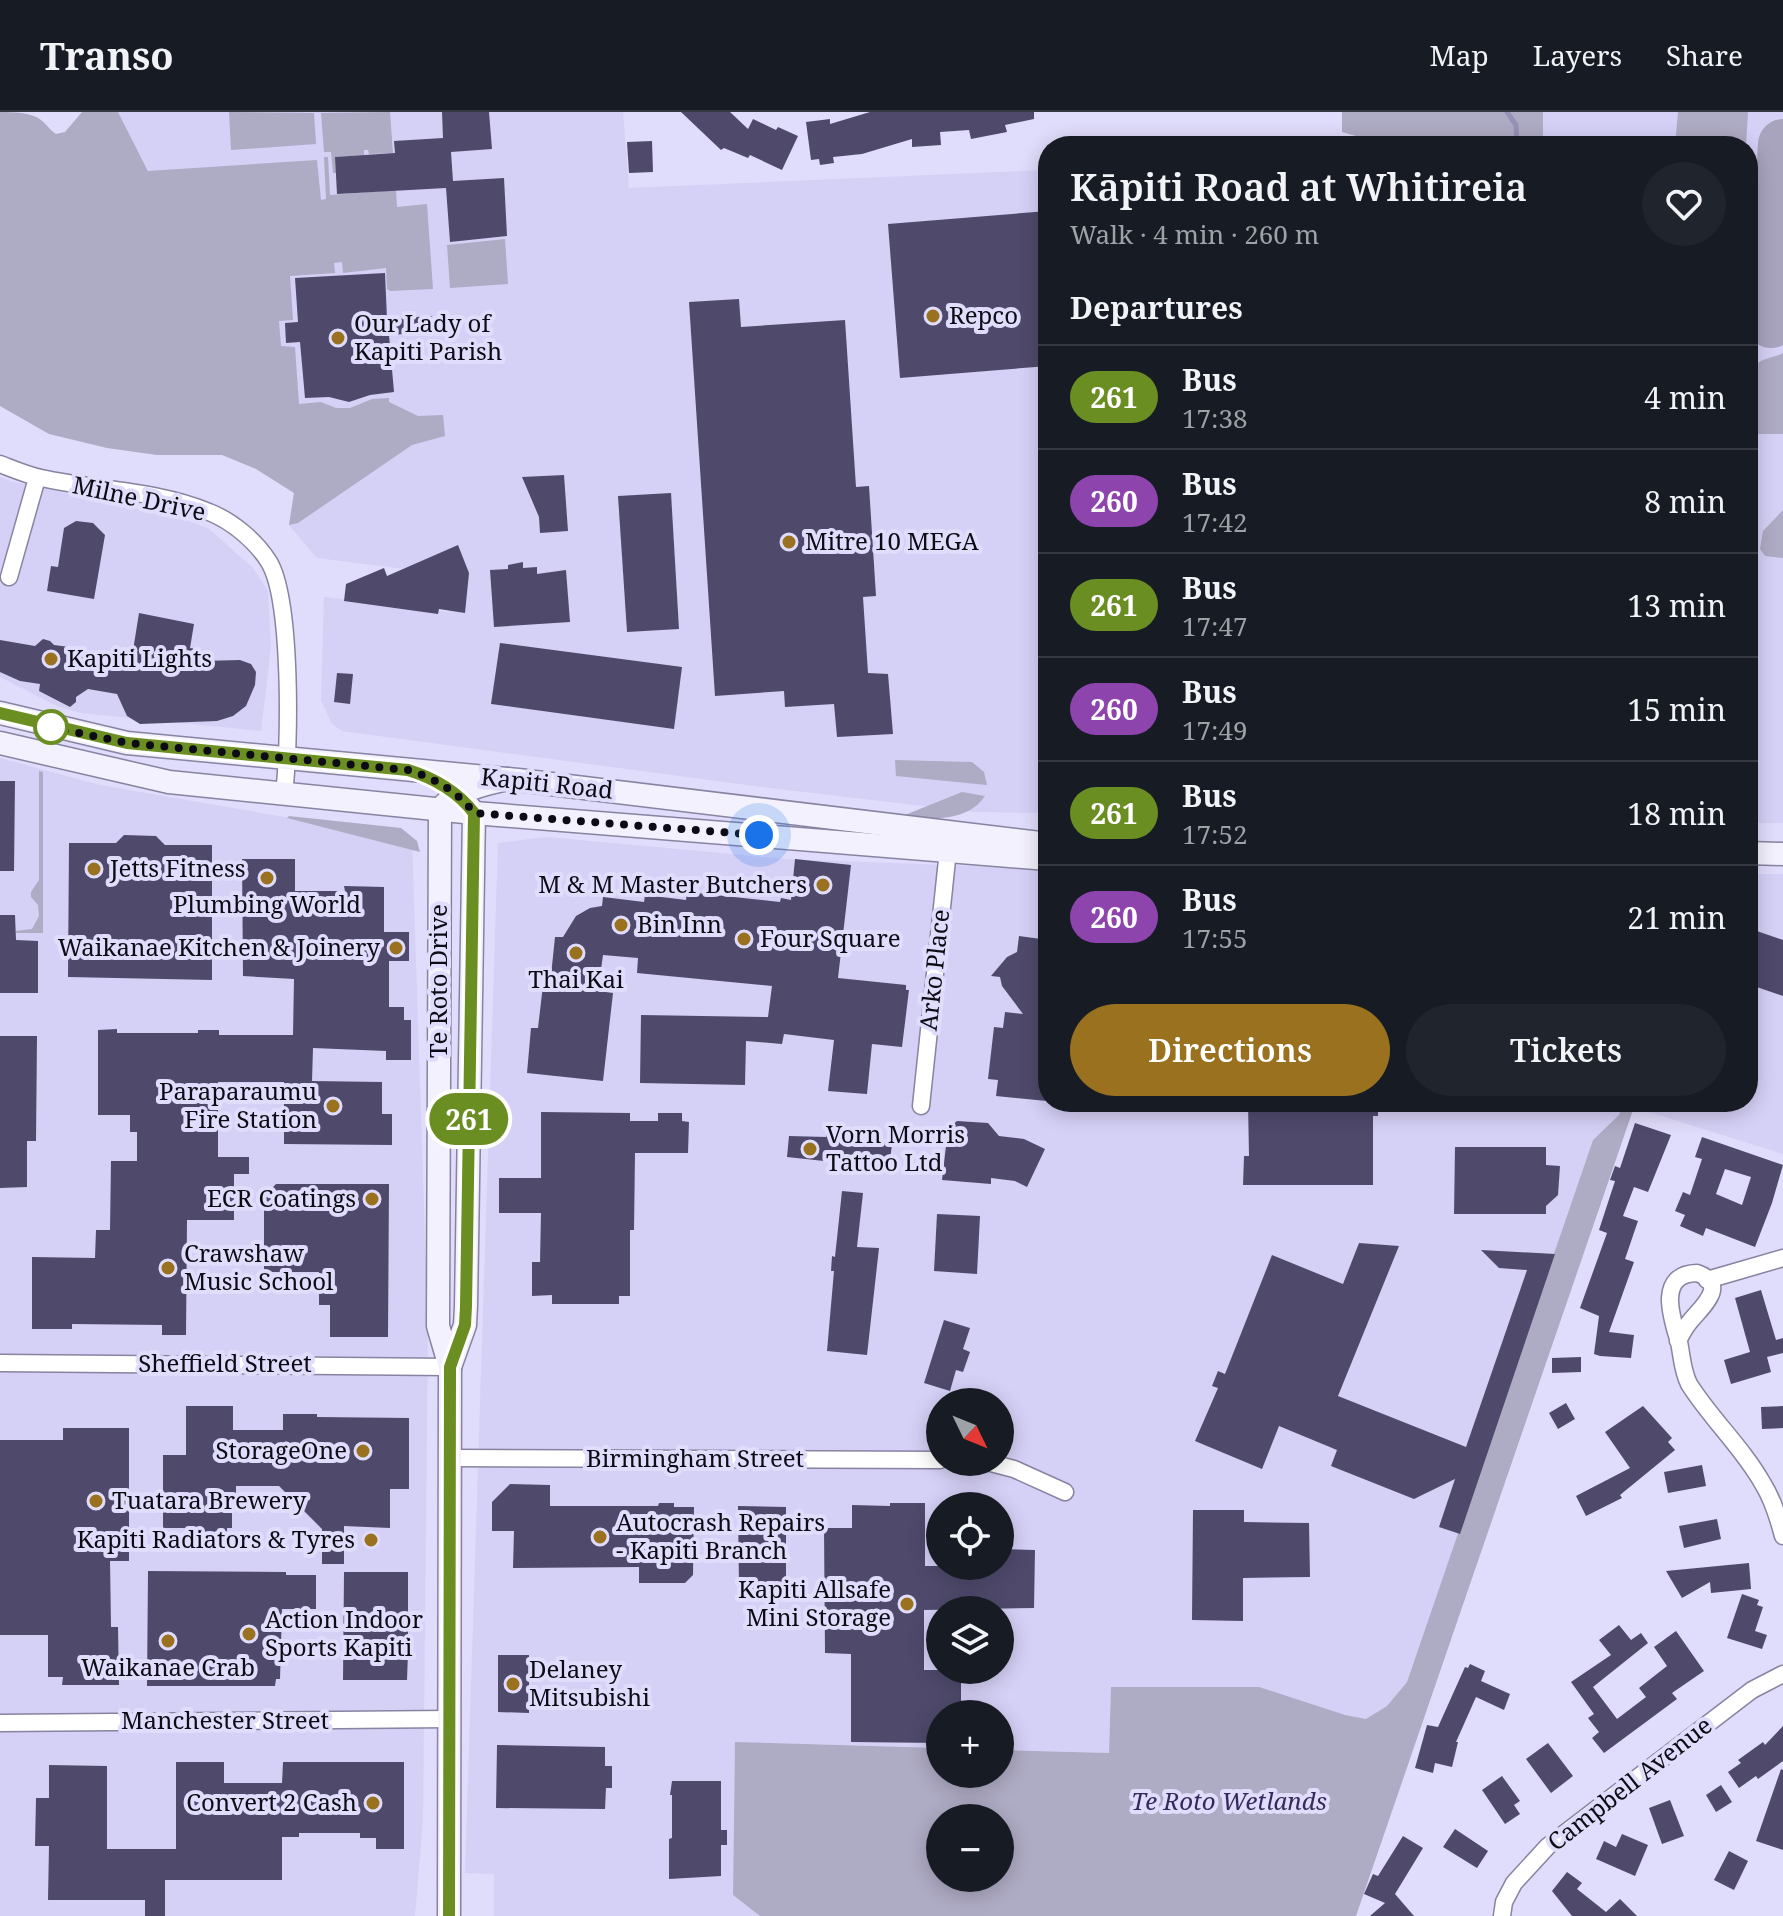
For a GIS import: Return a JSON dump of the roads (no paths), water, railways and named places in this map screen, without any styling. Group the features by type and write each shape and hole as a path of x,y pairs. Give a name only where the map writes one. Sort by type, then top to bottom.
{"main road":[{"name":"Kapiti Road","path":"0,713 127,743 508,779 1038,857"},
{"name":"Kapiti Road","path":"0,743 169,782 284,793 449,802 474,813 949,842 1038,844"},
{"path":"408,770 425,775 449,802 485,784 508,779"},
{"name":"Te Roto Drive","path":"449,802 438,873 438,1326 450,1367 449,1916"},
{"name":"Te Roto Drive","path":"450,1367 465,1325 474,813"},
{"path":"1758,853 1783,854"},
{"path":"438,873 465,891 472,904"},
{"path":"439,1114 469,1114"}],"street":[{"name":"Milne Drive","path":"0,464 37,478 165,500 210,512 238,529 256,546 270,563 279,584 285,637 289,757 284,793"},
{"path":"9,577 37,478"},
{"name":"Arko Place","path":"921,1106 949,842"},
{"path":"1707,1280 1783,1258"},
{"path":"1678,1341 1685,1327 1711,1297 1712,1289 1703,1275 1689,1273 1680,1276 1673,1284 1670,1310 1681,1360 1688,1382 1763,1483 1777,1512 1783,1536"},
{"name":"Sheffield Street","path":"0,1363 450,1367"},
{"name":"Birmingham Street","path":"450,1458 926,1460"},
{"path":"1014,1469 1065,1492"},
{"name":"Campbell Avenue","path":"1502,1916 1504,1902 1514,1883 1548,1846 1752,1690 1783,1674"},
{"name":"Manchester Street","path":"0,1723 449,1719"}],"waterway":[{"path":"1507,112 1516,125 1517,136"}],"place":[{"name":"Repco","path":"933,316"},
{"name":"Our Lady of Kapiti Parish","path":"338,338"},
{"name":"Mitre 10 MEGA","path":"789,542"},
{"name":"Kapiti Lights","path":"51,659"},
{"name":"Jetts Fitness","path":"94,869"},
{"name":"Plumbing World","path":"267,878"},
{"name":"M & M Master Butchers","path":"823,885"},
{"name":"Bin Inn","path":"621,925"},
{"name":"Four Square","path":"744,939"},
{"name":"Waikanae Kitchen & Joinery","path":"396,948"},
{"name":"Thai Kai","path":"576,953"},
{"name":"Paraparaumu Fire Station","path":"333,1106"},
{"name":"Vorn Morris Tattoo Ltd","path":"810,1149"},
{"name":"ECR Coatings","path":"372,1199"},
{"name":"Crawshaw Music School","path":"168,1268"},
{"name":"StorageOne","path":"363,1451"},
{"name":"Tuatara Brewery","path":"96,1501"},
{"name":"Autocrash Repairs - Kapiti Branch","path":"600,1537"},
{"name":"Kapiti Radiators & Tyres","path":"371,1540"},
{"name":"Kapiti Allsafe Mini Storage","path":"907,1604"},
{"name":"Action Indoor Sports Kapiti","path":"249,1634"},
{"name":"Waikanae Crab","path":"168,1641"},
{"name":"Delaney Mitsubishi","path":"513,1684"},
{"name":"Convert 2 Cash","path":"373,1803"}],"park label":[{"name":"Te Roto Wetlands","path":"1229,1802"}]}
